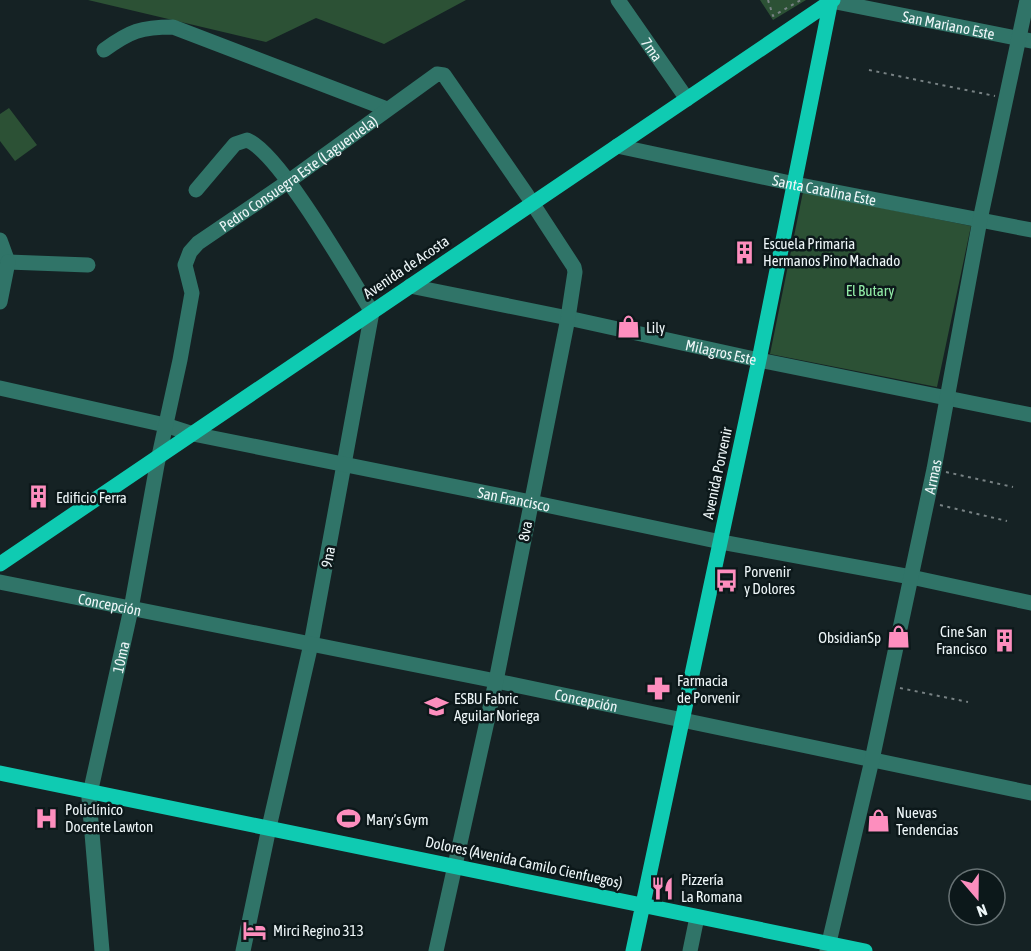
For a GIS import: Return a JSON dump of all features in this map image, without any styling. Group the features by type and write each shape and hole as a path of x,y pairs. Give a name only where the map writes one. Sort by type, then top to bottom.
{"main road":[{"name":"Avenida de Acosta","path":"0,564 831,0"},
{"name":"Avenida Porvenir","path":"633,951 759,360 831,0"},
{"name":"Dolores (Avenida Camilo Cienfuegos)","path":"0,773 642,905 828,947 865,951"}],"street":[{"name":"7ma","path":"618,0 687,99"},
{"name":"San Mariano Este","path":"831,0 1025,40"},
{"name":"Armas","path":"828,947 872,760 934,469 980,220 1007,99 1025,40 1027,0"},
{"path":"104,50 121,38 146,27 173,27 387,109"},
{"name":"Pedro Consuegra Este (Lagueruela)","path":"192,292 185,265 190,252 198,243 289,181 437,74 444,75"},
{"name":"8va","path":"436,951 496,681 568,318 575,272 533,203 444,75"},
{"path":"196,190 235,144 247,140 255,143 289,181 372,312"},
{"name":"Santa Catalina Este","path":"617,146 795,184 1031,230"},
{"path":"0,240 8,262 0,302"},
{"path":"8,262 88,265"},
{"name":"Milagros Este","path":"410,286 1031,415"},
{"name":"10ma","path":"102,951 89,798 131,609 192,292"},
{"name":"9na","path":"243,951 311,644 372,312"},
{"name":"San Francisco","path":"0,388 165,425 193,434 1031,603"},
{"name":"Concepción","path":"0,582 496,681 1031,793"},
{"path":"690,951 696,917"}],"path":[{"path":"768,0 773,16 801,0"},
{"path":"869,70 1007,99"},
{"path":"934,469 1013,487"},
{"path":"927,502 1008,521"},
{"path":"888,686 968,702"}],"green space":[{"path":"88,0 466,0 384,44 316,18 266,42"},
{"path":"760,0 806,0 773,20"},
{"path":"9,108 37,145 15,161 0,141 0,114"},
{"name":"El Butary","path":"803,192 971,226 937,387 770,354"}],"place":[{"name":"Escuela Primaria Hermanos Pino Machado","path":"745,252"},
{"name":"Lily","path":"628,327"},
{"name":"Edificio Ferra","path":"38,497"},
{"name":"Porvenir y Dolores","path":"726,580"},
{"name":"ObsidianSp","path":"899,637"},
{"name":"Cine San Francisco","path":"1005,640"},
{"name":"Farmacia de Porvenir","path":"659,689"},
{"name":"ESBU Fabric Aguilar Noriega","path":"436,707"},
{"name":"Policlínico Docente Lawton","path":"47,818"},
{"name":"Mary’s Gym","path":"348,819"},
{"name":"Nuevas Tendencias","path":"878,821"},
{"name":"Pizzería La Romana","path":"663,888"},
{"name":"Mirci Regino 313","path":"255,930"}]}
